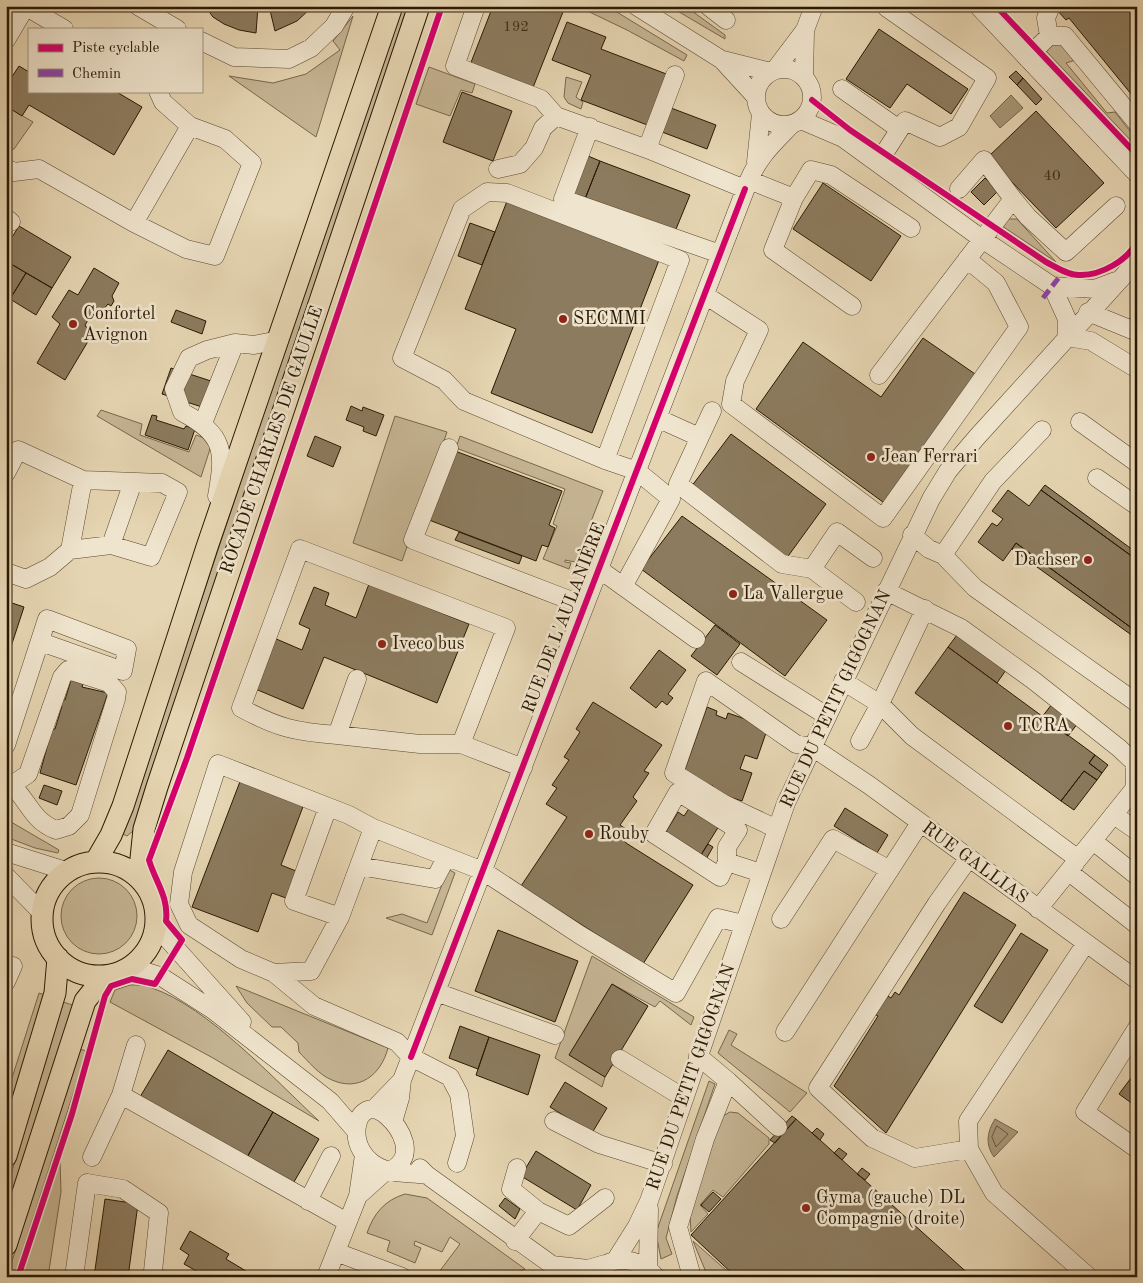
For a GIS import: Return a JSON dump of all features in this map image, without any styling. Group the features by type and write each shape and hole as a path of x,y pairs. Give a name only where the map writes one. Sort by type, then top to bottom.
{"main road":[{"name":"ROCADE CHARLES DE GAULLE","path":"96,861 123,806 207,547 392,6"},
{"name":"ROCADE CHARLES DE GAULLE","path":"139,878 144,828 157,787 419,6"},
{"path":"96,861 112,863 127,868 139,878 150,892 156,909 156,926 151,944 141,958 127,969 105,976 88,975 71,969 58,958 48,945 43,929 42,913 46,897 54,883 66,872 80,864 96,861"},
{"path":"6,1156 55,993 58,958"},
{"path":"6,1245 85,1001 105,976"}],"street":[{"path":"138,6 175,28"},
{"path":"202,41 234,57 289,59 311,48 334,26 346,6"},
{"path":"476,6 455,66 541,99 556,116 747,185 794,198"},
{"path":"636,6 722,60 755,96 761,114 775,124 797,122 843,138 982,239 1052,286 1095,288 1116,281"},
{"path":"708,6 726,20"},
{"path":"755,96 763,78 772,71 805,30 814,6"},
{"path":"978,6 1137,174"},
{"path":"1049,36 1046,18 1051,6"},
{"path":"6,40 25,7 62,28"},
{"path":"878,163 905,121 940,137 959,127 987,78 886,8"},
{"path":"804,77 805,30"},
{"path":"1027,58 1049,36 1065,36 1137,123"},
{"path":"722,60 772,71 790,70 804,77 810,85 812,104 797,122"},
{"path":"647,149 675,75"},
{"path":"842,89 900,130"},
{"path":"6,168 14,172 39,169 134,223 186,249 215,256 252,163 225,140 190,126 163,102 158,92"},
{"name":"RUE DE L'AULANIÈRE","path":"756,163 761,114"},
{"path":"498,169 520,164 534,148 544,128 556,116"},
{"name":"RUE DE L'AULANIÈRE","path":"394,1122 402,1080 747,185 756,163 769,146 797,122"},
{"path":"134,223 190,126"},
{"path":"590,127 563,199 720,254"},
{"path":"959,189 984,160 1028,217 1066,252 1116,206"},
{"path":"852,306 773,250 794,198 811,170 831,175 911,228"},
{"path":"605,460 680,260 507,193 487,192 462,209 402,358 444,380 464,401 605,460 637,471 671,499 624,585"},
{"path":"879,375 1014,198"},
{"path":"705,295 759,330 735,381 731,404 884,518 1019,327 996,283 967,259"},
{"name":"RUE DU PETIT GIGOGNAN","path":"593,1277 610,1262 637,1226 650,1201 742,924 776,829 843,680 930,499 948,471 1088,312 1137,261"},
{"path":"1052,286 1066,319 1067,337 1090,341 1137,369"},
{"path":"1088,312 1132,330 1137,326"},
{"path":"207,547 222,466 215,438 203,423 182,412 174,389 189,358 208,350 235,343 254,345 279,340"},
{"path":"203,423 235,343"},
{"path":"712,411 678,484 782,564 812,569 856,602"},
{"path":"657,418 699,437"},
{"path":"1080,422 1137,463"},
{"path":"943,555 993,481 1042,430"},
{"path":"450,448 413,540 585,606"},
{"path":"6,473 18,450 83,480 162,483 178,492 151,557 111,545 70,550 50,567 26,579 6,572"},
{"path":"1097,478 1137,506"},
{"path":"70,550 83,480"},
{"path":"111,545 133,482"},
{"path":"812,569 837,532 873,558"},
{"path":"912,535 929,549 943,555 975,588 1137,703"},
{"path":"461,744 506,628 300,549 240,708 271,725 305,733 420,744 461,744 523,768"},
{"path":"599,568 696,638"},
{"path":"886,591 961,628 1041,686 1119,748 1134,763 1136,774 1135,788 1038,909"},
{"path":"860,742 880,704 924,609"},
{"path":"6,745 41,642"},
{"path":"741,662 827,716"},
{"path":"68,670 109,683 117,692 116,700 80,815 69,826 56,830 43,825 9,783 28,774 62,677 68,670"},
{"path":"338,735 357,679"},
{"path":"843,680 880,704 912,736 1073,865 1137,925"},
{"name":"RUE GALLIAS","path":"776,829 724,804 674,773 706,681 796,744 812,747 1137,980"},
{"path":"457,1163 465,1136 459,1094 450,1077 411,1057 397,1042 314,1006 274,973 241,959 189,925 179,904 183,872 218,764 328,806 373,828 483,871 580,935 676,993 718,918 742,924"},
{"path":"678,792 738,830 727,846 727,862 720,878 654,834 678,792"},
{"path":"328,806 294,901 340,917"},
{"path":"1114,815 1137,831"},
{"path":"785,1032 920,823"},
{"path":"274,973 311,972 340,917 373,828"},
{"path":"780,919 833,838 890,870"},
{"path":"1093,841 1137,876"},
{"path":"6,852 66,872"},
{"path":"359,866 434,879 446,858"},
{"path":"969,858 937,903 818,1088 872,1138 915,1158 969,1149"},
{"path":"727,862 761,873"},
{"path":"6,876 42,913"},
{"path":"156,926 270,1054"},
{"path":"1086,943 968,1120 969,1149 994,1193 1089,1277"},
{"path":"127,969 144,971 167,980 213,1010 330,1101 356,1131"},
{"path":"436,992 556,1035"},
{"path":"1136,1030 1085,1112 1137,1149"},
{"path":"92,1156 121,1095 136,1045"},
{"path":"698,1056 778,1127"},
{"path":"620,1060 684,1098"},
{"name":"RUE DE L'AULANIÈRE","path":"370,1110 402,1080"},
{"path":"692,1277 678,1227 705,1139 728,1081"},
{"path":"121,1095 347,1222"},
{"path":"330,1101 383,1112 394,1122 404,1142 405,1151 402,1162 389,1170 358,1196"},
{"path":"370,1110 358,1121 356,1131 358,1148 370,1162 389,1170 427,1175"},
{"path":"554,1121 599,1144 663,1164"},
{"path":"405,1151 427,1175 515,1241 554,1273 588,1269 626,1259 652,1272"},
{"path":"326,1277 358,1196 364,1155"},
{"path":"308,1201 331,1156"},
{"path":"517,1168 511,1189 538,1211 570,1226 605,1198"},
{"path":"74,1277 87,1183 122,1189 159,1212 153,1271 156,1277"},
{"name":"RUE DU PETIT GIGOGNAN","path":"650,1201 652,1272"},
{"path":"515,1241 538,1211"},
{"path":"336,1252 402,1277"}],"shaded area":[{"path":"400,6 413,6 133,831 127,836 123,834"},
{"path":"577,6 607,6 687,55 684,61 627,30"},
{"path":"669,6 685,6 725,35 725,39"},
{"path":"353,16 316,137 229,76 273,83 306,74 340,50 333,41"},
{"path":"1065,43 1079,59 1066,63 1107,113 1115,112 1137,140 1137,147 1046,51 1049,44"},
{"path":"429,67 475,84 472,93 461,90 450,116 416,104"},
{"path":"566,77 582,82 576,97 583,102 581,109 568,103 564,97"},
{"path":"6,106 33,122 14,149 8,152 6,151"},
{"path":"1008,219 1017,219 1056,262 1002,226"},
{"path":"101,410 142,424 140,435 189,452 196,435 210,440 210,449 201,477 97,416"},
{"path":"395,416 447,432 402,561 353,543"},
{"path":"460,436 603,491 575,562 565,560 565,562 571,563 569,569 543,559 557,526 553,524 565,489 456,448"},
{"path":"6,819 59,850 58,853 35,848 6,837"},
{"path":"448,869 455,873 432,935 386,918 402,914 427,923"},
{"path":"99,878 113,881 126,889 134,902 137,916 134,930 126,943 113,951 99,954 85,951 72,943 64,930 61,916 64,902 72,889 85,881"},
{"path":"592,956 694,1017 691,1025 660,1001 655,1007 612,984 570,1055 605,1077 602,1087 555,1058"},
{"path":"130,985 152,988 173,997 196,1011 240,1046 319,1121 213,1058 110,1002 115,990"},
{"path":"236,986 388,1048 385,1058 368,1079 360,1082 342,1083 327,1078 314,1068 299,1052 298,1043 281,1027 272,1027 247,1003"},
{"path":"39,993 45,995 6,1127 6,1097"},
{"path":"63,1002 76,1006 6,1221 6,1191"},
{"path":"729,1030 737,1034 731,1045 807,1093 790,1112 718,1053"},
{"path":"79,1049 87,1051 14,1277 7,1277"},
{"path":"709,1081 715,1084 677,1196 666,1238 672,1254 661,1259 656,1233"},
{"path":"730,1112 738,1113 769,1138 769,1144 723,1197 713,1190 700,1205 708,1214 691,1232 690,1215 720,1121 723,1116"},
{"path":"60,1159 61,1192 48,1277 22,1277"},
{"path":"405,1194 427,1198 525,1269 509,1276 500,1277 459,1275 450,1277 439,1272 460,1244 450,1237 442,1252 415,1241 414,1245 421,1248 415,1263 387,1251 390,1241 367,1233 373,1219 381,1208"},
{"path":"693,1241 734,1277 708,1277"}],"water":[{"path":"1011,95 1023,108 1000,128 990,116"},
{"path":"995,1119 1018,1132 994,1157 989,1147 988,1138"}],"building":[{"path":"205,6 258,6 256,33 239,30 224,24 213,17"},
{"path":"269,6 313,6 297,21 275,31"},
{"path":"493,6 548,6 563,12 532,90 470,65"},
{"path":"1060,6 1137,6 1137,108 1133,103 1136,100 1069,18 1066,20 1056,9"},
{"path":"567,22 606,37 601,49 669,75 650,126 581,100 591,75 552,60"},
{"path":"879,29 968,89 951,114 907,84 890,108 846,79"},
{"path":"19,66 28,71 28,92 117,92 142,107 114,155 29,105 22,116 6,106 6,86"},
{"path":"1016,71 1023,78 1017,85 1009,77"},
{"path":"1023,78 1042,99 1036,105 1017,85"},
{"path":"462,92 512,111 493,161 443,142"},
{"path":"671,108 716,125 707,149 662,132"},
{"path":"1036,111 1104,183 1056,228 988,157"},
{"path":"588,156 600,161 585,199 572,195"},
{"path":"600,161 690,195 674,234 585,199"},
{"path":"985,178 998,191 984,205 971,192"},
{"path":"823,183 901,236 871,281 793,229"},
{"name":"SECMMI","path":"509,196 661,255 592,433 491,393 516,329 465,309"},
{"path":"470,223 495,232 482,265 458,256"},
{"path":"19,226 71,257 52,288 6,261 6,247"},
{"path":"6,261 26,273 10,299 6,297"},
{"name":"Confortel Avignon","path":"94,268 119,283 112,296 114,301 111,306 108,304 96,318 90,317 85,325 89,331 87,336 90,338 65,380 37,363 60,324 52,317 69,290 78,295"},
{"path":"26,273 52,288 36,315 10,299"},
{"path":"176,310 206,321 202,334 171,322"},
{"name":"Jean Ferrari","path":"923,338 978,376 887,505 756,409 803,342 881,397"},
{"path":"171,368 214,382 205,408 162,394"},
{"path":"351,406 362,411 363,407 384,415 376,436 363,431 364,427 346,420"},
{"path":"152,415 157,416 156,420 184,429 186,426 195,429 188,450 145,435"},
{"path":"731,434 826,504 786,559 691,487"},
{"path":"315,436 341,447 333,467 307,456"},
{"path":"455,451 562,491 549,525 555,528 548,547 542,545 536,561 429,520"},
{"path":"1045,485 1137,553 1137,560 1041,490"},
{"name":"Dachser","path":"1008,490 1029,506 1041,490 1137,560 1137,632 1016,543 1003,561 978,542 992,523 997,526 1003,519 992,511"},
{"name":"La Vallergue","path":"682,516 827,620 785,676 641,569"},
{"path":"459,532 522,556 519,564 455,540"},
{"path":"1016,543 1137,632 1137,639 1012,549"},
{"name":"Iveco bus","path":"369,584 469,624 437,703 324,657 303,709 253,688 274,638 302,650 310,629 299,624 314,587 329,593 325,605 356,618"},
{"path":"6,601 24,607 6,662"},
{"path":"715,625 740,644 717,675 691,656"},
{"path":"957,635 1006,670 997,683 948,647"},
{"name":"TCRA","path":"948,647 1095,755 1089,763 1102,773 1097,780 1084,771 1061,801 915,693"},
{"path":"659,650 686,670 668,694 673,698 667,705 662,701 656,708 630,688"},
{"path":"71,680 83,684 82,687 108,693 76,785 40,773 52,729 55,729 62,706 60,706 62,699 65,700"},
{"name":"Rouby","path":"593,702 662,745 644,771 649,773 633,797 637,801 620,825 626,829 622,835 626,843 693,885 643,964 521,886 567,817 546,804 557,788 552,785 569,760 564,757 580,732 576,729"},
{"path":"1052,704 1078,723 1068,736 1042,717"},
{"path":"707,707 717,711 716,715 726,719 728,713 768,727 757,759 745,755 740,769 752,773 742,801 712,791 713,786 683,775"},
{"path":"1095,755 1108,765 1102,773 1089,763"},
{"path":"1084,771 1097,780 1074,810 1061,801"},
{"path":"241,779 304,804 281,865 296,871 286,898 272,893 258,932 192,907"},
{"path":"44,785 62,791 57,805 39,798"},
{"path":"690,807 719,826 699,858 664,835 678,812 684,816"},
{"path":"845,808 888,835 877,853 834,826"},
{"path":"708,844 713,847 705,861 699,858"},
{"path":"964,892 1016,925 886,1133 834,1086 878,1016 874,1014 886,995 891,998 895,992 899,995"},
{"path":"498,930 578,961 555,1022 475,991"},
{"path":"1021,933 1048,950 1002,1023 974,1006"},
{"path":"612,984 648,1006 605,1077 569,1055"},
{"path":"460,1026 489,1037 478,1069 449,1058"},
{"path":"489,1037 540,1055 528,1095 476,1075"},
{"path":"168,1050 273,1112 246,1159 140,1097"},
{"path":"1137,1070 1137,1107 1119,1094"},
{"path":"565,1082 607,1108 592,1133 550,1107"},
{"path":"273,1112 319,1139 291,1187 246,1159"},
{"path":"792,1116 796,1119 775,1143 770,1140"},
{"name":"Gyma (gauche) DL Compagnie (droite)","path":"796,1119 972,1277 736,1277 691,1235"},
{"path":"817,1128 824,1134 820,1140 812,1133"},
{"path":"839,1148 847,1154 842,1160 834,1153"},
{"path":"536,1151 591,1185 577,1210 521,1176"},
{"path":"862,1168 870,1174 865,1180 857,1174"},
{"path":"713,1192 721,1199 709,1212 701,1205"},
{"path":"505,1198 520,1209 515,1219 499,1206"},
{"path":"105,1199 138,1204 128,1277 94,1277"},
{"path":"190,1231 229,1254 226,1259 256,1277 207,1277 184,1264 189,1255 180,1249"}],"marked path":[{"path":"1043,298 1064,271"}],"cycle path":[{"path":"18,1277 72,1114 105,996 111,986 132,979 155,984 182,940 166,921 164,897 149,860 187,758 442,6"},
{"path":"996,6 1137,155"},
{"path":"812,100 850,130 1046,262 1066,272 1075,275 1087,275 1113,266 1133,248 1137,240"},
{"path":"411,1057 745,189"}],"place":[{"name":"SECMMI","path":"563,319"},
{"name":"Confortel Avignon","path":"73,324"},
{"name":"Jean Ferrari","path":"871,457"},
{"name":"Dachser","path":"1088,560"},
{"name":"La Vallergue","path":"733,594"},
{"name":"Iveco bus","path":"382,644"},
{"name":"TCRA","path":"1008,726"},
{"name":"Rouby","path":"589,834"},
{"name":"Gyma (gauche) DL Compagnie (droite)","path":"806,1208"}]}
